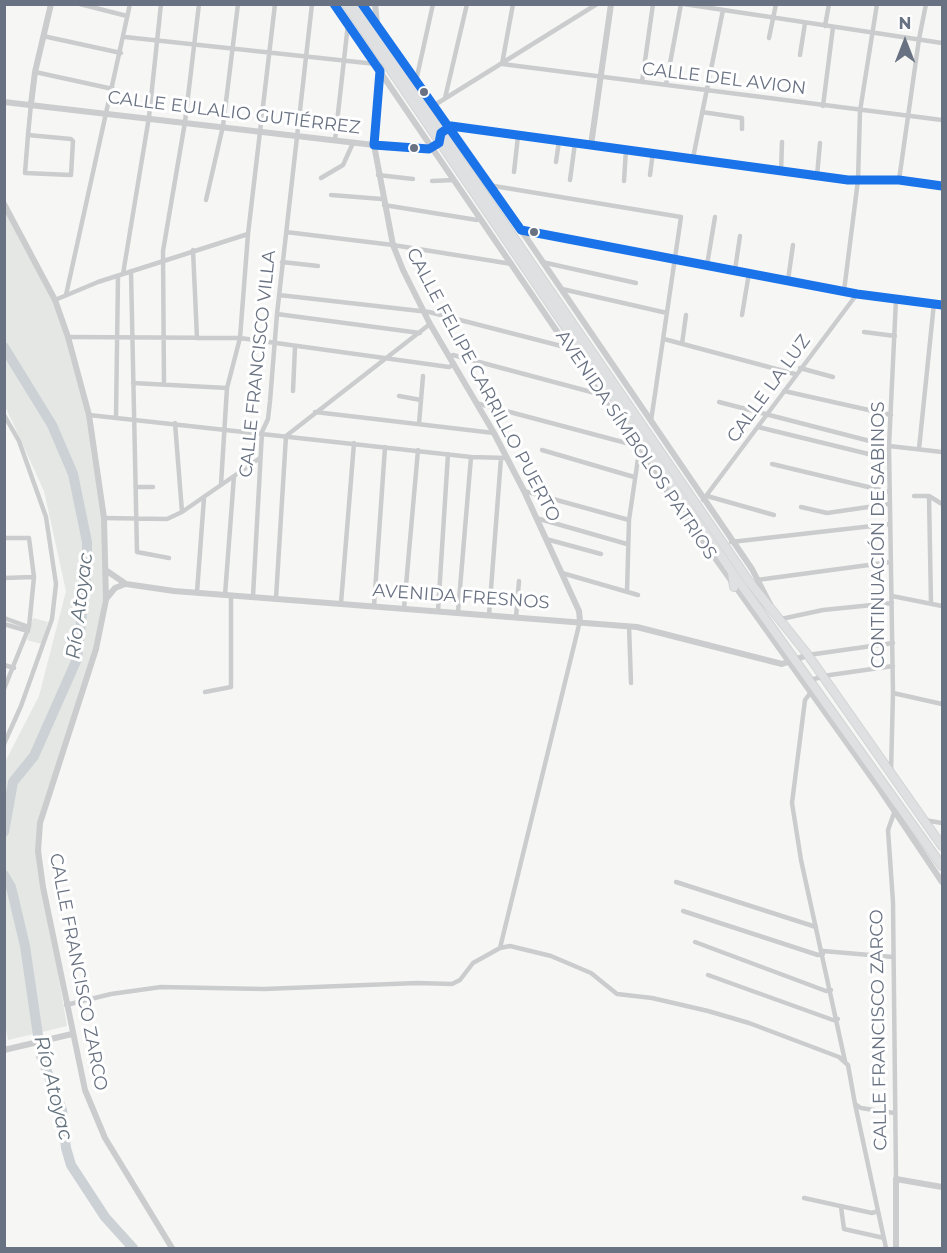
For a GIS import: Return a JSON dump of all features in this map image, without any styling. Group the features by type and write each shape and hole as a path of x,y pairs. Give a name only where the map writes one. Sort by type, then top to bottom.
{"main road":[{"name":"AVENIDA SÍMBOLOS PATRIOS","path":"346,4 385,60 441,133 459,151 748,580 808,655 942,846"},
{"name":"AVENIDA SÍMBOLOS PATRIOS","path":"354,4 413,96 436,145 793,662 810,680 942,866"},
{"path":"732,572 734,587"}],"street":[{"path":"28,135 73,141 71,176 25,173 28,135 31,104 51,4"},
{"path":"80,4 127,16"},
{"path":"66,295 125,37 130,4"},
{"path":"116,417 120,275 149,117 159,41 161,4"},
{"path":"164,385 162,263 185,122 199,4"},
{"path":"206,200 223,126 238,4"},
{"path":"221,484 226,388 240,338 248,234 275,4"},
{"name":"CALLE FRANCISCO VILLA","path":"253,596 261,432 268,419 282,262 299,135 312,4"},
{"name":"AVENIDA SÍMBOLOS PATRIOS","path":"334,4 380,71 436,145 454,180 514,264 633,443 734,587 793,662 811,692 942,882"},
{"name":"AVENIDA SÍMBOLOS PATRIOS","path":"362,4 448,128 459,151 488,185 521,230 705,498 757,580 773,610"},
{"path":"375,4 381,45"},
{"path":"413,96 433,4"},
{"path":"445,98 467,4"},
{"path":"502,64 513,4"},
{"path":"433,106 597,4"},
{"path":"591,145 611,4"},
{"path":"642,82 652,4"},
{"path":"666,86 683,4 942,43"},
{"path":"770,38 776,4"},
{"path":"825,26 830,4"},
{"path":"844,291 858,180 860,111 877,4"},
{"path":"899,180 926,4"},
{"path":"693,158 723,10"},
{"path":"800,55 805,23"},
{"path":"335,140 348,24"},
{"path":"823,106 833,27"},
{"path":"43,36 121,53"},
{"path":"125,37 376,64"},
{"path":"374,145 380,71 385,60"},
{"name":"CALLE DEL AVION","path":"502,64 942,120"},
{"path":"36,72 113,89"},
{"name":"CALLE EULALIO GUTIÉRREZ","path":"4,102 107,112 353,143 436,145"},
{"path":"702,112 742,118 742,129"},
{"path":"436,145 441,133 448,128 653,152 817,176 858,180 899,180 942,186"},
{"path":"514,172 518,136"},
{"path":"556,162 559,141"},
{"path":"781,171 782,142"},
{"path":"321,178 343,165 353,143"},
{"path":"570,180 575,143"},
{"path":"817,176 820,143"},
{"name":"CALLE FELIPE CARRILLO PUERTO","path":"374,145 383,202 393,244 424,313 494,433 503,458 524,492 579,611 580,621"},
{"path":"624,181 626,149"},
{"path":"650,175 653,152"},
{"path":"378,175 413,178"},
{"path":"432,181 454,180"},
{"path":"488,185 681,217 677,259 651,421"},
{"path":"331,195 383,202 477,220 480,218"},
{"name":"CALLE FRANCISCO ZARCO","path":"4,204 55,300 68,337 88,414 104,518 106,600 93,659 40,823 38,851 41,878 85,1090 105,1138 172,1248"},
{"path":"707,265 715,217"},
{"path":"521,230 788,279 857,294 942,305"},
{"path":"286,232 393,244 514,264"},
{"path":"55,300 131,271 248,234"},
{"path":"735,270 740,236"},
{"path":"788,279 793,245"},
{"path":"194,250 197,338"},
{"path":"282,262 318,266"},
{"path":"542,262 636,283"},
{"path":"131,271 135,520 138,554 169,558"},
{"path":"742,315 749,273"},
{"path":"559,288 667,313"},
{"name":"CALLE LA LUZ","path":"705,498 795,374 857,294"},
{"path":"279,295 429,312 565,347 567,345"},
{"name":"CONTINUACIÓN DE SABINOS","path":"891,771 893,666 889,446 896,299"},
{"path":"919,449 933,303"},
{"path":"277,314 420,333"},
{"path":"682,344 686,315"},
{"path":"276,598 286,436 430,324"},
{"path":"864,332 896,336"},
{"path":"68,337 240,338 449,367 453,364"},
{"path":"664,339 795,374"},
{"path":"293,391 295,347"},
{"path":"449,357 453,355 595,393 598,391"},
{"path":"800,368 833,376"},
{"path":"419,424 423,376"},
{"path":"133,383 226,388"},
{"path":"784,391 891,415"},
{"path":"399,396 422,400"},
{"path":"719,402 889,446 942,452"},
{"path":"476,403 633,443"},
{"path":"314,412 494,433"},
{"path":"88,414 471,457 503,458 489,615"},
{"path":"4,415 19,441 46,517 55,567 55,605 21,706 4,744"},
{"path":"175,423 182,512"},
{"path":"758,427 889,459"},
{"path":"341,603 354,443"},
{"path":"374,606 385,447"},
{"path":"404,608 418,450"},
{"path":"542,450 634,477"},
{"path":"627,592 628,520 639,451"},
{"path":"438,611 448,454"},
{"path":"458,612 471,457"},
{"path":"104,518 167,519 204,498 260,458"},
{"path":"772,464 889,492"},
{"path":"205,692 231,687 228,595 234,476"},
{"path":"136,487 153,487"},
{"path":"524,492 628,520"},
{"path":"914,496 929,496 942,504"},
{"path":"929,496 931,603"},
{"path":"197,592 204,498"},
{"path":"705,498 774,515"},
{"path":"801,507 827,513 889,504"},
{"path":"536,518 627,544"},
{"path":"732,542 890,524"},
{"path":"4,538 29,538 34,577 29,629 4,689"},
{"path":"546,539 601,554"},
{"path":"757,580 891,562"},
{"name":"AVENIDA FRESNOS","path":"106,571 126,584 197,592 629,626 776,663 793,662"},
{"path":"562,573 638,595"},
{"path":"4,578 34,577"},
{"path":"516,617 519,581"},
{"path":"106,600 115,588 126,584"},
{"path":"892,596 942,606"},
{"path":"781,619 823,610 892,603"},
{"path":"4,618 29,629"},
{"path":"500,948 580,621"},
{"path":"4,624 29,629"},
{"path":"629,626 632,683"},
{"path":"793,662 808,655 892,643"},
{"path":"4,665 14,668"},
{"path":"810,680 893,666"},
{"path":"811,692 806,700 792,803 816,927 838,1019 886,1248"},
{"path":"893,693 942,704"},
{"name":"CALLE FRANCISCO ZARCO","path":"894,813 888,830 893,957 896,1248"},
{"path":"924,820 942,823"},
{"path":"676,882 816,927"},
{"path":"683,911 818,955 823,953 893,957"},
{"path":"695,942 826,991 831,990"},
{"path":"66,1005 111,994 161,987 264,989 417,983 452,984 460,980 473,963 500,948 510,946 551,956 591,973 617,994 652,998 749,1023 845,1061"},
{"path":"708,975 833,1020 838,1019"},
{"path":"4,1050 72,1034"},
{"path":"4,1044 18,1045"},
{"path":"855,1104 861,1108 894,1113"},
{"path":"896,1179 942,1187"},
{"path":"804,1198 872,1213 878,1211"},
{"path":"842,1207 844,1229 884,1238"}],"shaded area":[{"path":"4,206 55,300 89,415 99,473 107,571 96,649 40,823 43,887 67,1026 8,1040 4,1018 5,762 39,696 66,591 44,491 5,406"},
{"path":"33,618 48,622 42,644 27,640"}],"waterway":[{"name":"Río Atoyac","path":"4,347 52,425 73,474 87,542 87,567 77,659 34,756 13,782 4,832"},
{"name":"Río Atoyac","path":"4,875 11,887 25,946 41,1056 62,1110 66,1148 71,1165 105,1217 133,1248"}],"transit line":[{"path":"334,4 380,71 374,145 429,149 439,143 441,133 451,126 848,180 899,180 942,186"},
{"path":"362,4 521,230 857,294 942,305"}]}
